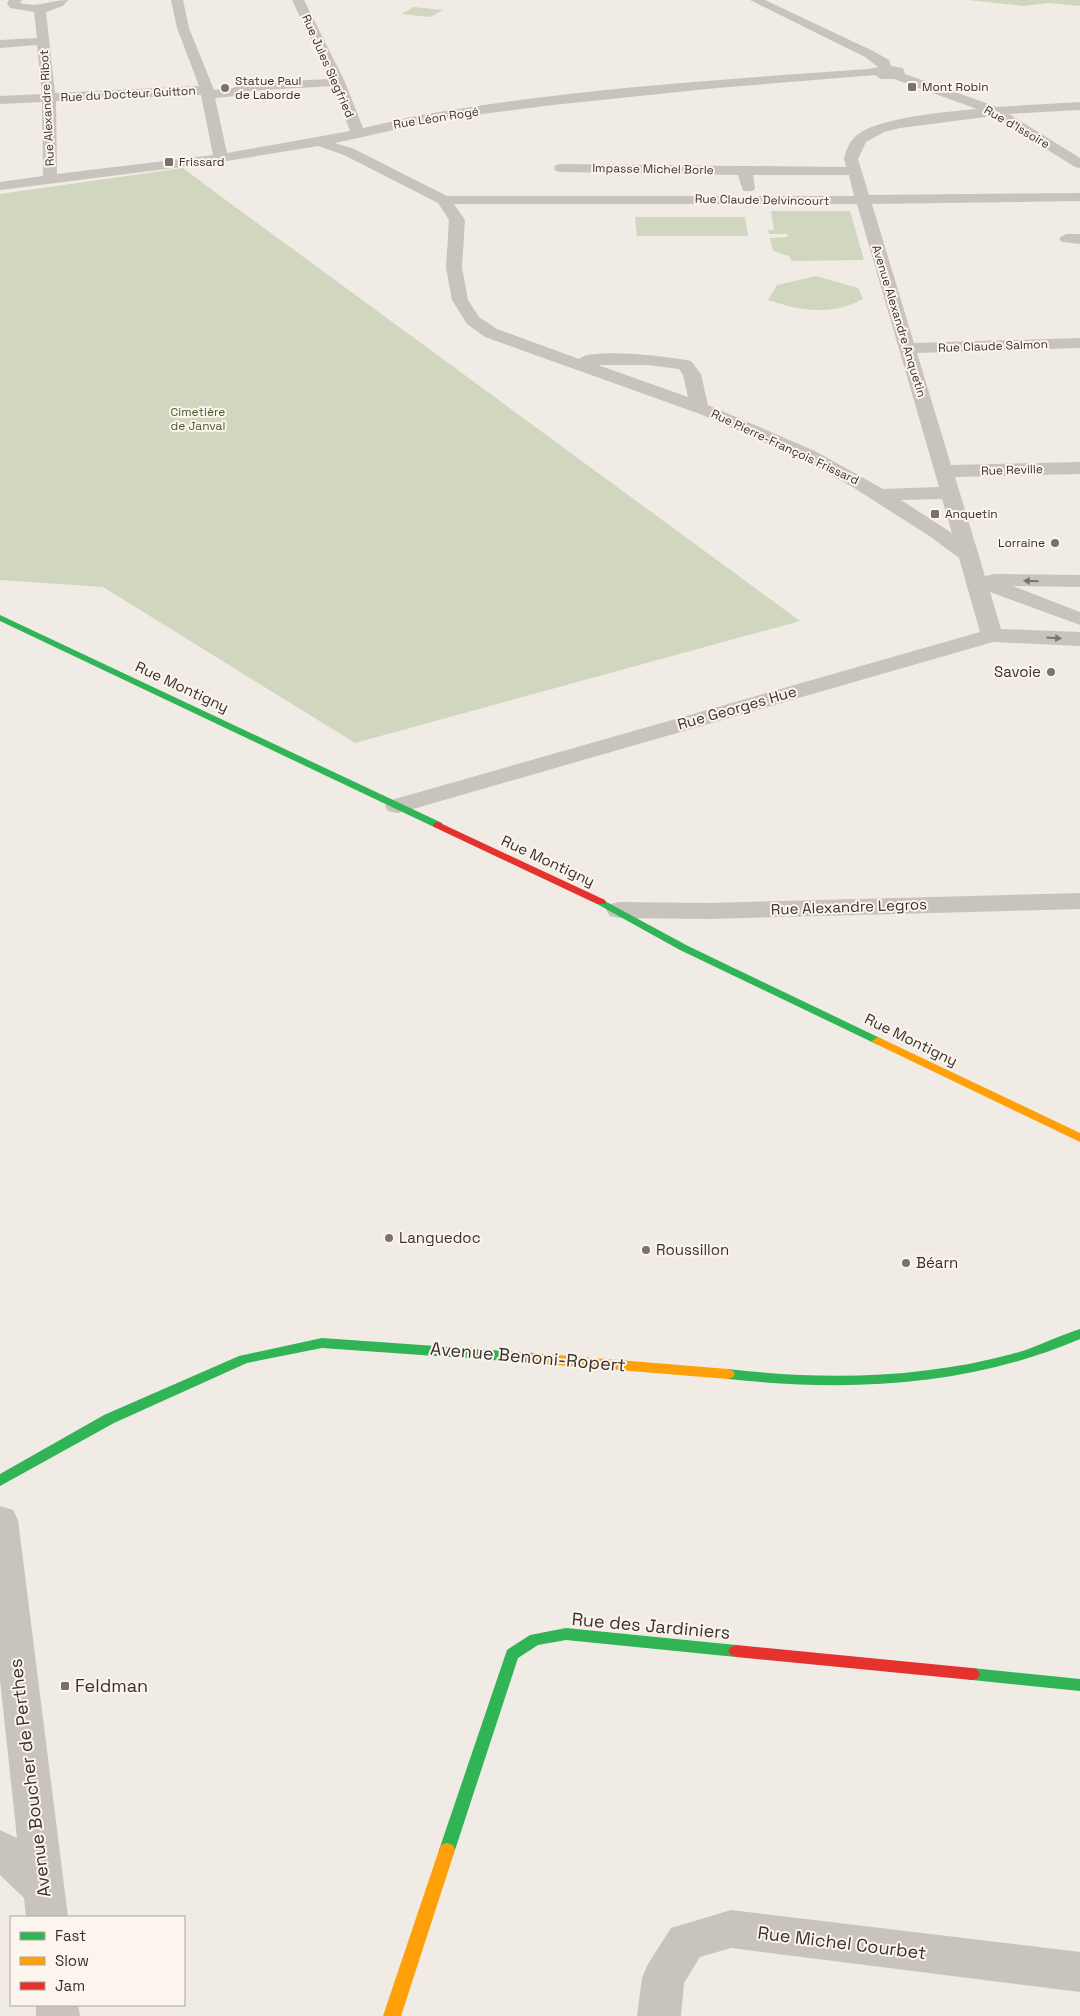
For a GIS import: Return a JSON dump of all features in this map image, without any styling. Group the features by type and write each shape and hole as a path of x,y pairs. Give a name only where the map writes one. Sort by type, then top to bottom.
{"street":[{"path":"0,4 14,2 18,7 40,8 59,4 63,0"},
{"path":"177,0 183,28 207,89 222,158"},
{"name":"Rue Jules Siegfried","path":"298,0 338,82 358,132"},
{"path":"756,0 869,54 884,63 885,72"},
{"name":"Rue Alexandre Ribot","path":"40,8 49,99 50,179"},
{"path":"0,44 44,41"},
{"name":"Rue d'Issoire","path":"885,72 993,110 1080,164"},
{"name":"Rue Léon Rogé","path":"0,186 222,158 319,142 358,132 444,115 554,101 726,83 885,72"},
{"name":"Rue du Docteur Guitton","path":"0,100 49,99 207,89 236,92 244,87 338,82"},
{"path":"993,110 1080,106"},
{"name":"Avenue Alexandre Anquetin","path":"992,635 851,159 853,149 861,140 880,130 911,121 993,110"},
{"path":"319,142 349,152 444,200"},
{"name":"Impasse Michel Borle","path":"561,168 854,171"},
{"path":"746,171 749,199"},
{"name":"Rue Claude Delvincourt","path":"444,200 863,200 1080,197"},
{"name":"Rue Pierre-François Frissard","path":"444,200 456,220 454,268 460,300 473,320 491,333 571,360 700,408 785,445 852,477 883,495 954,542 968,555"},
{"name":"Rue Claude Salmon","path":"907,348 1080,343"},
{"name":"Rue Pierre-François Frissard","path":"571,360 644,359 685,365 692,374 700,408"},
{"name":"Rue Reville","path":"944,471 1080,468"},
{"path":"883,495 950,493"},
{"path":"976,580 1080,581"},
{"path":"976,580 1080,619"},
{"name":"Rue Montigny","path":"0,618 619,910 684,948 1080,1138"},
{"name":"Rue Georges Hue","path":"397,806 992,635 1080,639"},
{"name":"Rue Alexandre Legros","path":"619,910 707,911 1080,901"},
{"name":"Avenue Benoni-Ropert","path":"0,1481 110,1419 244,1359 322,1343 412,1348 810,1381 849,1381 944,1373 999,1362 1059,1344 1080,1334"},
{"name":"Avenue Boucher de Perthes","path":"0,1520 44,1902"},
{"name":"Rue des Jardiniers","path":"392,2016 512,1654 535,1639 566,1634 1080,1685"},
{"path":"0,1848 44,1902"},
{"name":"Rue Michel Courbet","path":"659,2016 663,1978 686,1942 731,1929 1080,1972"}],"green space":[{"path":"968,0 1080,0 1080,6 1048,3 1024,6"},
{"path":"413,7 443,10 430,17 402,14"},
{"name":"Cimetière de Janval","path":"183,168 800,621 355,743 103,587 0,580 0,194"},
{"path":"771,211 850,211 864,260 792,261 789,256 773,251 770,238 788,237 787,234 769,234 768,230 774,230"},
{"path":"635,217 745,217 748,236 637,236"},
{"path":"816,276 858,288 863,299 839,308 827,310 792,307 768,300 777,285"}],"traffic: fast":[{"path":"0,618 438,825"},
{"path":"601,902 684,948 878,1041"},
{"path":"728,1374 780,1380 812,1381 880,1380 915,1377 983,1366 1016,1358 1080,1334"},
{"path":"0,1481 109,1419 244,1359 322,1343 533,1358"},
{"path":"447,1850 512,1654 535,1639 566,1634 736,1651"},
{"path":"972,1674 1080,1685"}],"traffic: slow":[{"path":"878,1041 1080,1138"},
{"path":"533,1358 728,1374"},
{"path":"392,2016 447,1850"}],"traffic: jam":[{"path":"438,825 601,902"},
{"path":"736,1651 972,1674"}],"place":[{"name":"Mont Robin","path":"912,87"},
{"name":"Statue Paul de Laborde","path":"225,88"},
{"name":"Frissard","path":"169,162"},
{"name":"Anquetin","path":"935,514"},
{"name":"Lorraine","path":"1055,543"},
{"name":"Savoie","path":"1051,672"},
{"name":"Languedoc","path":"389,1238"},
{"name":"Roussillon","path":"646,1250"},
{"name":"Béarn","path":"906,1263"},
{"name":"Feldman","path":"65,1686"}]}
